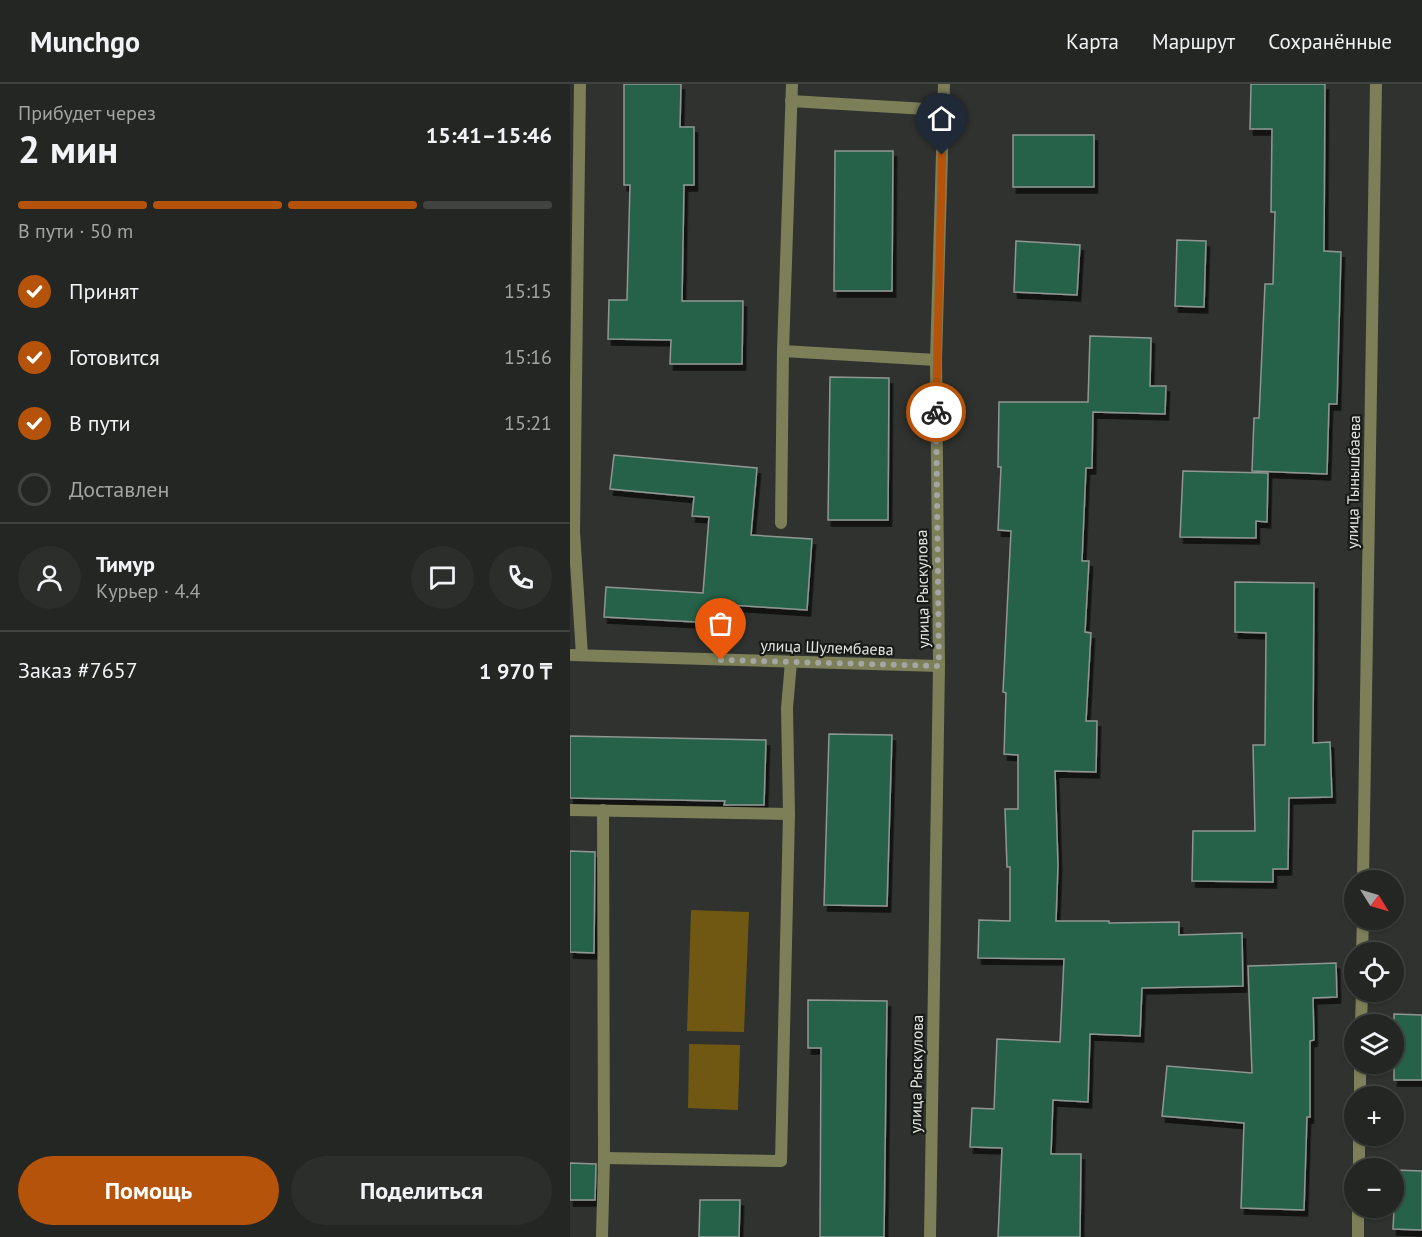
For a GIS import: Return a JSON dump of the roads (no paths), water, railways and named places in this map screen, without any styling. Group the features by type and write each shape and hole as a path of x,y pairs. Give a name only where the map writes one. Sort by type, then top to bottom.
{"street":[{"path":"576,655 574,532 580,84"},
{"path":"781,523 783,351 792,84"},
{"name":"улица Рыскулова","path":"930,1237 939,666 936,360 944,84"},
{"name":"улица Тынышбаева","path":"1364,870 1376,84"},
{"path":"791,101 943,110"},
{"path":"783,351 936,360"},
{"name":"улица Шулембаева","path":"576,655 939,666"},
{"path":"604,1158 782,1161 789,814 787,708 791,662"},
{"path":"570,810 789,814"},
{"path":"602,1237 604,1158 603,810"},
{"path":"1358,1218 1358,1237"}]}
